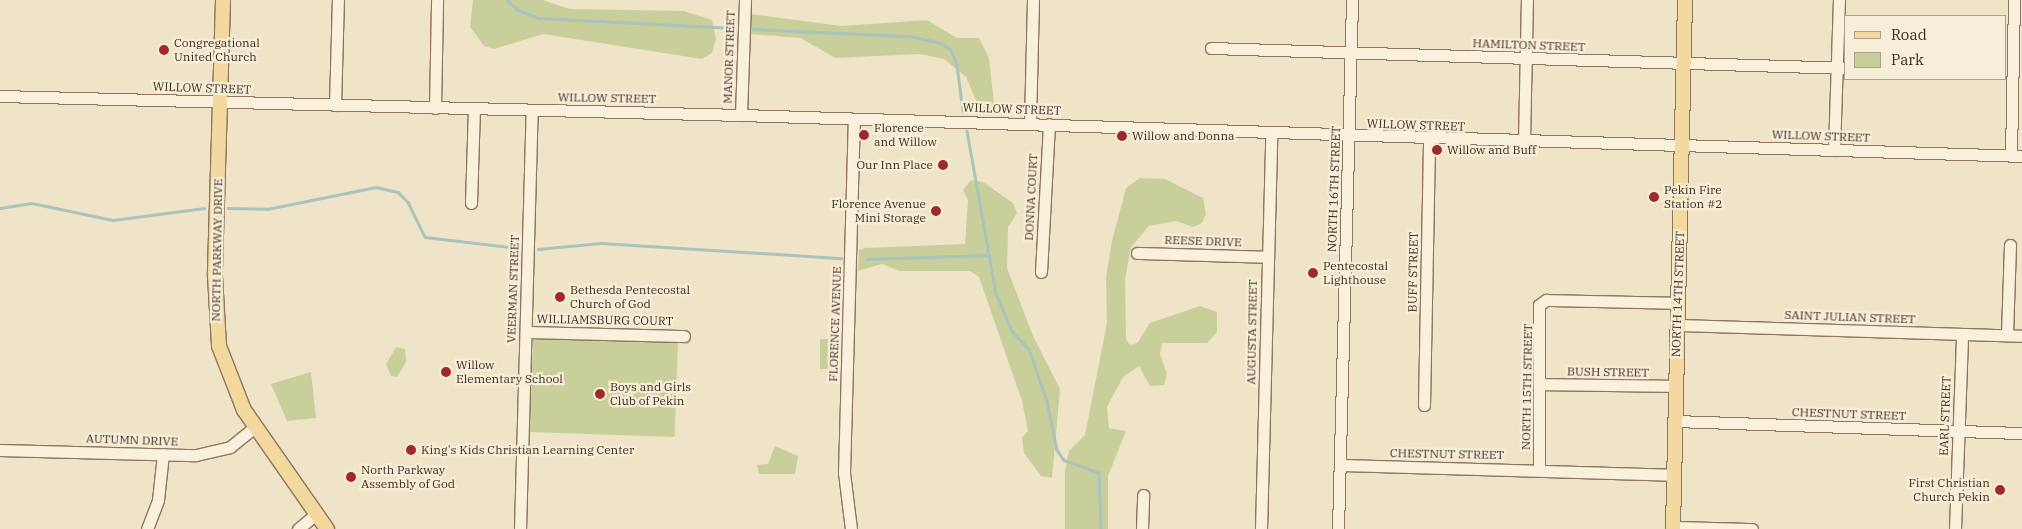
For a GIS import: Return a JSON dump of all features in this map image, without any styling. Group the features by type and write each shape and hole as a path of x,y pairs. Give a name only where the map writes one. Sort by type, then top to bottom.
{"main road":[{"name":"NORTH PARKWAY DRIVE","path":"223,0 216,328 227,374 254,427 327,529"},
{"name":"NORTH 14TH STREET","path":"1673,528 1686,0"}],"street":[{"path":"335,105 338,0"},
{"path":"435,108 437,0"},
{"name":"MANOR STREET","path":"742,114 745,0"},
{"path":"1030,123 1033,0"},
{"name":"NORTH 16TH STREET","path":"1338,529 1352,0"},
{"path":"1524,141 1527,0"},
{"path":"1834,150 1841,68 1839,0"},
{"path":"2014,0 2013,72 2016,156"},
{"name":"HAMILTON STREET","path":"1211,48 1841,68"},
{"name":"WILLOW STREET","path":"0,96 532,111 742,114 1030,123 1272,135 2016,156"},
{"path":"471,203 474,109"},
{"name":"VEERMAN STREET","path":"520,529 532,111"},
{"name":"FLORENCE AVENUE","path":"851,529 844,484 854,119"},
{"name":"DONNA COURT","path":"1041,272 1049,124"},
{"name":"AUGUSTA STREET","path":"1261,529 1272,135"},
{"name":"BUFF STREET","path":"1424,405 1429,139"},
{"path":"2007,335 2010,245"},
{"name":"REESE DRIVE","path":"1137,253 1268,257"},
{"name":"NORTH 15TH STREET","path":"1539,470 1539,305 1546,300 1678,303"},
{"name":"SAINT JULIAN STREET","path":"1677,325 2022,336"},
{"name":"WILLIAMSBURG COURT","path":"526,332 684,336"},
{"name":"EARL STREET","path":"1955,529 1962,334"},
{"name":"BUSH STREET","path":"1540,384 1676,386"},
{"name":"CHESTNUT STREET","path":"1675,421 2022,433"},
{"name":"AUTUMN DRIVE","path":"0,450 163,454 217,452 254,427"},
{"path":"147,528 158,500 163,454"},
{"name":"CHESTNUT STREET","path":"1340,465 1674,475"},
{"path":"1142,529 1143,495"},
{"path":"298,529 316,514"},
{"path":"1673,528 1752,529"}],"green space":[{"path":"473,0 543,0 570,9 684,11 712,20 716,39 712,53 702,59 543,34 494,49 484,46 470,27"},
{"path":"750,14 841,26 927,20 957,38 979,38 989,58 995,112 980,110 966,77 944,59 920,54 835,58 801,38 749,34"},
{"path":"1140,178 1165,179 1203,198 1206,214 1202,223 1193,227 1176,221 1149,226 1131,247 1125,279 1126,340 1131,345 1138,342 1150,323 1200,306 1217,312 1217,332 1207,343 1162,343 1160,354 1167,374 1164,385 1150,386 1139,366 1123,377 1107,407 1109,428 1126,431 1108,476 1108,529 1065,529 1065,470 1069,451 1085,435 1107,323 1106,277 1112,241 1126,188"},
{"path":"971,180 983,182 1013,203 1017,213 1008,227 1007,268 1033,336 1060,389 1052,478 1041,476 1024,453 1022,438 1028,431 1022,401 979,277 970,271 900,271 882,264 858,271 859,250 865,248 965,244 968,200 963,190"},
{"path":"533,338 678,343 675,437 530,432"},
{"path":"820,339 828,339 828,369 820,369"},
{"path":"396,347 405,349 406,362 397,377 391,376 386,364"},
{"path":"311,372 316,418 287,421 271,384"},
{"path":"775,446 798,456 795,474 759,474 757,465 768,464"}],"waterway":[{"path":"507,0 518,10 539,18 734,28"},
{"path":"753,29 910,36 941,43 951,50 957,65 963,111"},
{"path":"967,131 996,293 1012,331 1029,349 1047,401 1057,450 1064,460 1099,473 1101,529"},
{"path":"228,208 267,209 376,187 398,192 408,202 425,237 518,248"},
{"path":"0,208 32,203 113,220 204,208"},
{"path":"538,249 601,243 842,258"},
{"path":"867,259 989,255"}],"place":[{"name":"Congregational United Church","path":"164,50"},
{"name":"Florence and Willow","path":"864,135"},
{"name":"Willow and Donna","path":"1122,136"},
{"name":"Willow and Buff","path":"1437,150"},
{"name":"Our Inn Place","path":"943,165"},
{"name":"Pekin Fire Station #2","path":"1654,197"},
{"name":"Florence Avenue Mini Storage","path":"936,211"},
{"name":"Pentecostal Lighthouse","path":"1313,273"},
{"name":"Bethesda Pentecostal Church of God","path":"560,297"},
{"name":"Willow Elementary School","path":"446,372"},
{"name":"Boys and Girls Club of Pekin","path":"600,394"},
{"name":"King's Kids Christian Learning Center","path":"411,450"},
{"name":"North Parkway Assembly of God","path":"351,477"},
{"name":"First Christian Church Pekin","path":"2000,490"}]}
